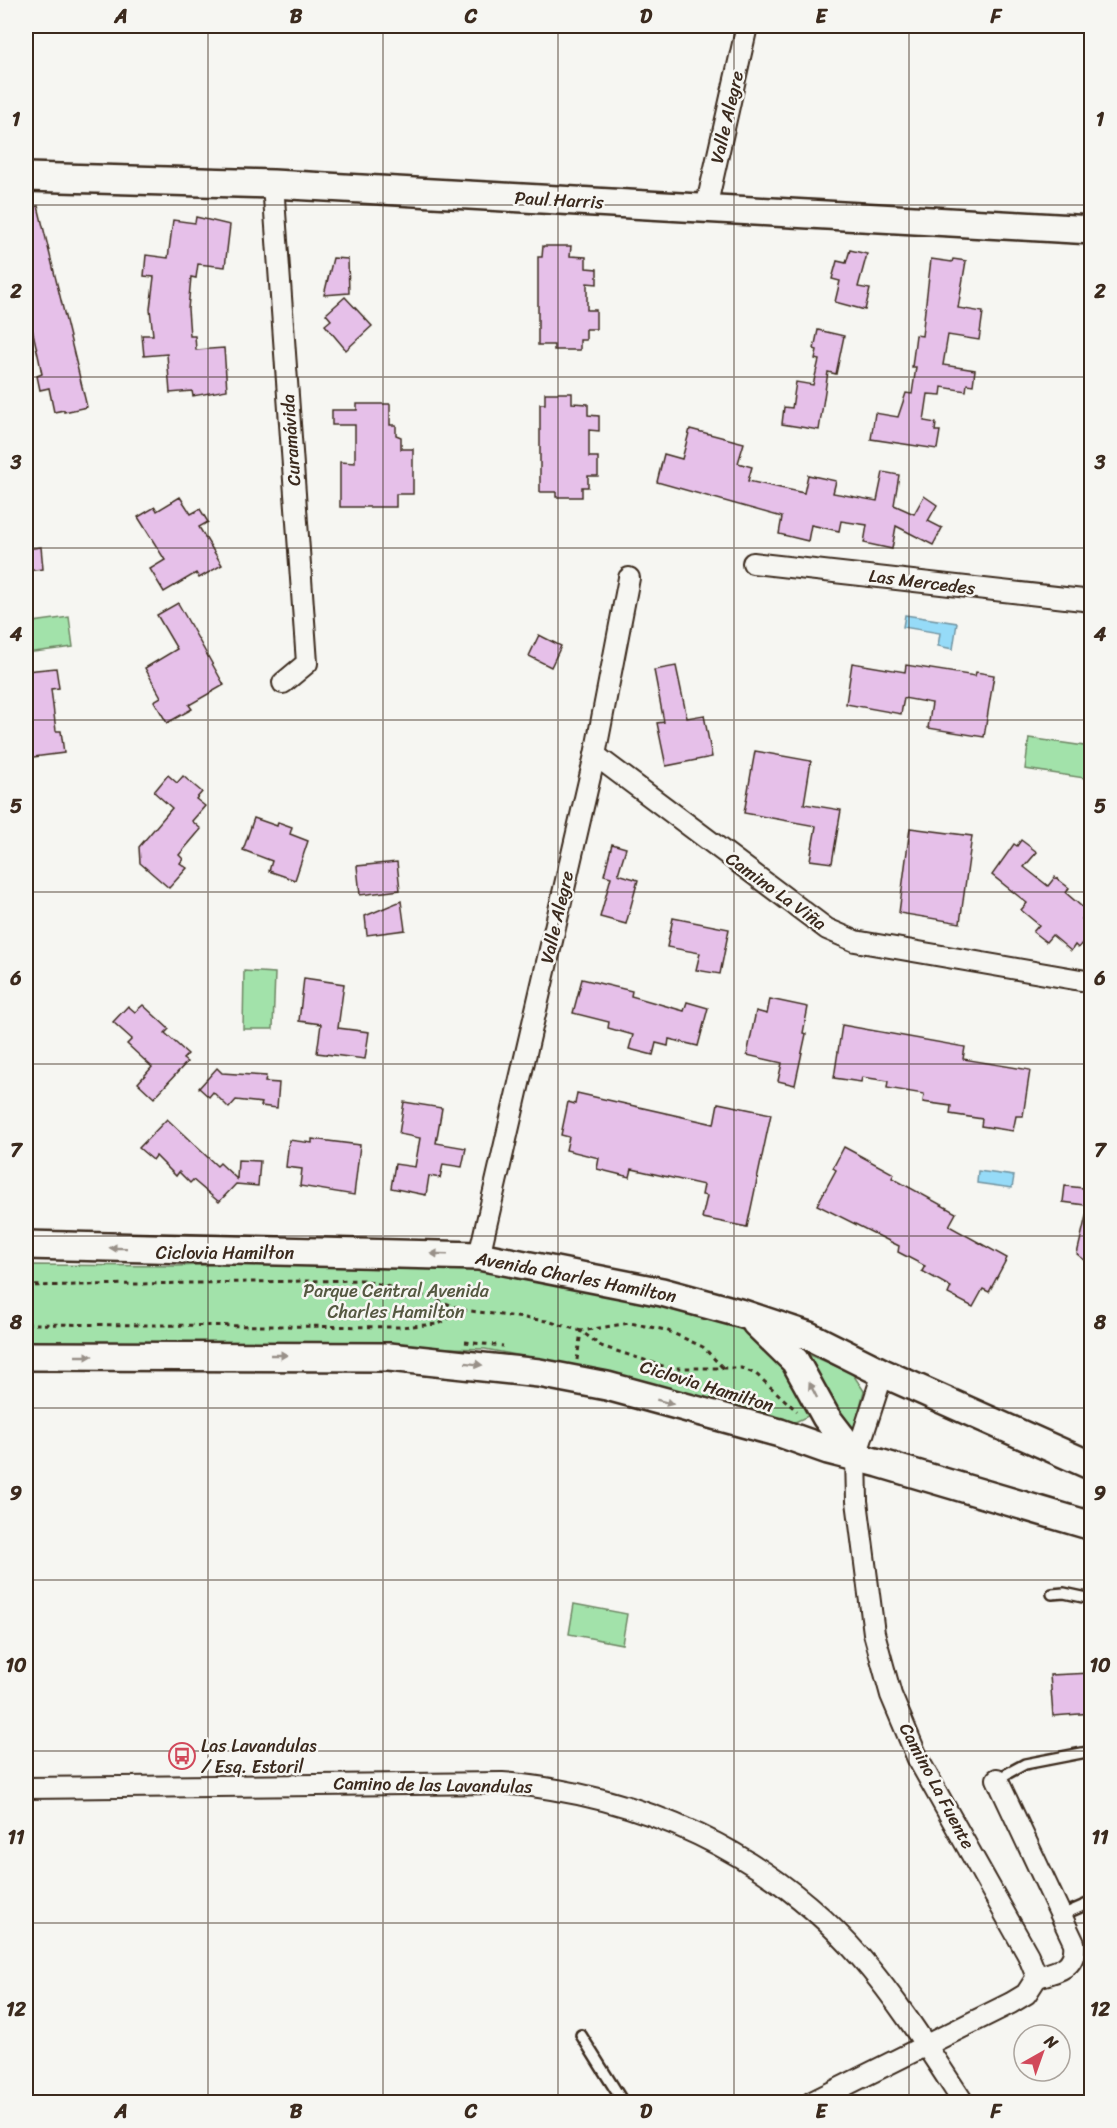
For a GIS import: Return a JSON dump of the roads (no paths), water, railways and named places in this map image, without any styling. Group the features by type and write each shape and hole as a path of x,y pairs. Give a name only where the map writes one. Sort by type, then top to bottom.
{"main road":[{"name":"Paul Harris","path":"26,177 273,184 1092,230"},
{"name":"Avenida Charles Hamilton","path":"26,1245 479,1256 662,1293 743,1314 809,1336 883,1374 1092,1466"},
{"path":"743,1314 773,1336 795,1361 826,1417 856,1456"},
{"path":"26,1356 389,1357 503,1368 573,1366 804,1432 826,1417"},
{"path":"786,1426 828,1450 856,1456 1092,1526"}],"street":[{"name":"Valle Alegre","path":"706,208 747,26"},
{"name":"Curamávida","path":"273,184 307,663 283,683"},
{"name":"Las Mercedes","path":"753,563 1092,602"},
{"name":"Valle Alegre","path":"479,1256 595,755 629,578"},
{"name":"Camino La Viña","path":"595,755 827,929 855,941 1092,982"},
{"name":"Camino La Fuente","path":"883,1374 856,1456 857,1501 868,1601 891,1695 918,1759 1028,1955 1037,1977"},
{"path":"812,2103 1011,2003 1026,1994 1037,1977 1058,1972 1072,1962 1075,1953 1074,1943 997,1779"},
{"name":"Camino de las Lavandulas","path":"26,1788 502,1783 568,1791 631,1807 672,1822 722,1846 781,1884 809,1906 875,1975 963,2103"}],"lane":[{"path":"1052,1594 1064,1593 1092,1599"},
{"path":"997,1779 1025,1764 1050,1757 1092,1751"},
{"path":"1062,1915 1092,1902"},
{"path":"581,2035 623,2103"}],"water":[{"path":"905,615 957,623 953,649 938,646 940,633 903,627"},
{"path":"978,1171 1014,1176 1012,1188 977,1183"}],"place":[{"name":"Las Lavandulas / Esq. Estoril","path":"182,1756"}],"park label":[{"name":"Parque Central Avenida Charles Hamilton","path":"396,1301"}]}
